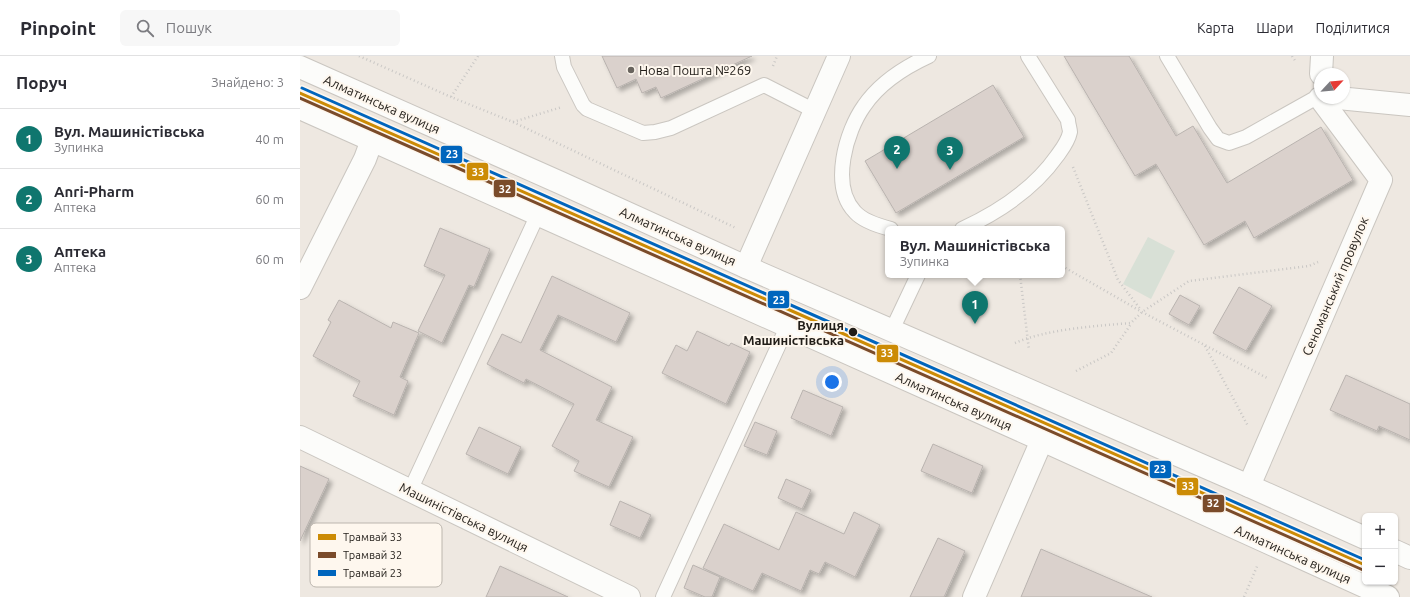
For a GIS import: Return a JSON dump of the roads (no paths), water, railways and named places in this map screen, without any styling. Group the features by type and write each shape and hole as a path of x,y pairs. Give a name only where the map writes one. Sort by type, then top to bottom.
{"street":[{"path":"746,267 839,56"},
{"path":"1321,68 1322,56"},
{"name":"Алматинська вулиця","path":"300,67 746,267 1362,537"},
{"path":"1350,97 1410,104"},
{"name":"Сеноманський провулок","path":"1249,486 1381,180 1330,104"},
{"name":"Алматинська вулиця","path":"300,108 1042,440 1388,597"},
{"path":"300,288 365,159 372,140"},
{"name":"Машиністівська вулиця","path":"300,437 629,597"},
{"path":"974,597 1042,440"},
{"path":"1398,553 1410,558"}],"lane":[{"path":"562,56 564,67 580,101 586,109 643,133 671,128 764,85 815,110"},
{"path":"885,227 875,224 855,212 846,199 842,181 843,161 851,129 864,105 886,82 929,56"},
{"path":"969,226 984,220 1020,196 1047,170 1066,143 1070,131 1068,120 1028,56"},
{"path":"1167,56 1210,128 1218,139 1230,143 1246,137 1314,99"},
{"path":"410,490 538,214"},
{"path":"892,330 917,278"},
{"path":"663,597 788,327"}],"tram line":[{"name":"23","path":"302,88 1362,559"},
{"name":"33","path":"300,93 1362,564"},
{"name":"32","path":"300,98 1362,570"}],"place":[{"name":"Нова Пошта №269","path":"631,70"},
{"name":"Anri-Pharm","path":"897,169"},
{"name":"Аптека","path":"950,170"},
{"name":"Вул. Машиністівська","path":"975,324"},
{"name":"Вулиця Машиністівська","path":"853,332"}]}
